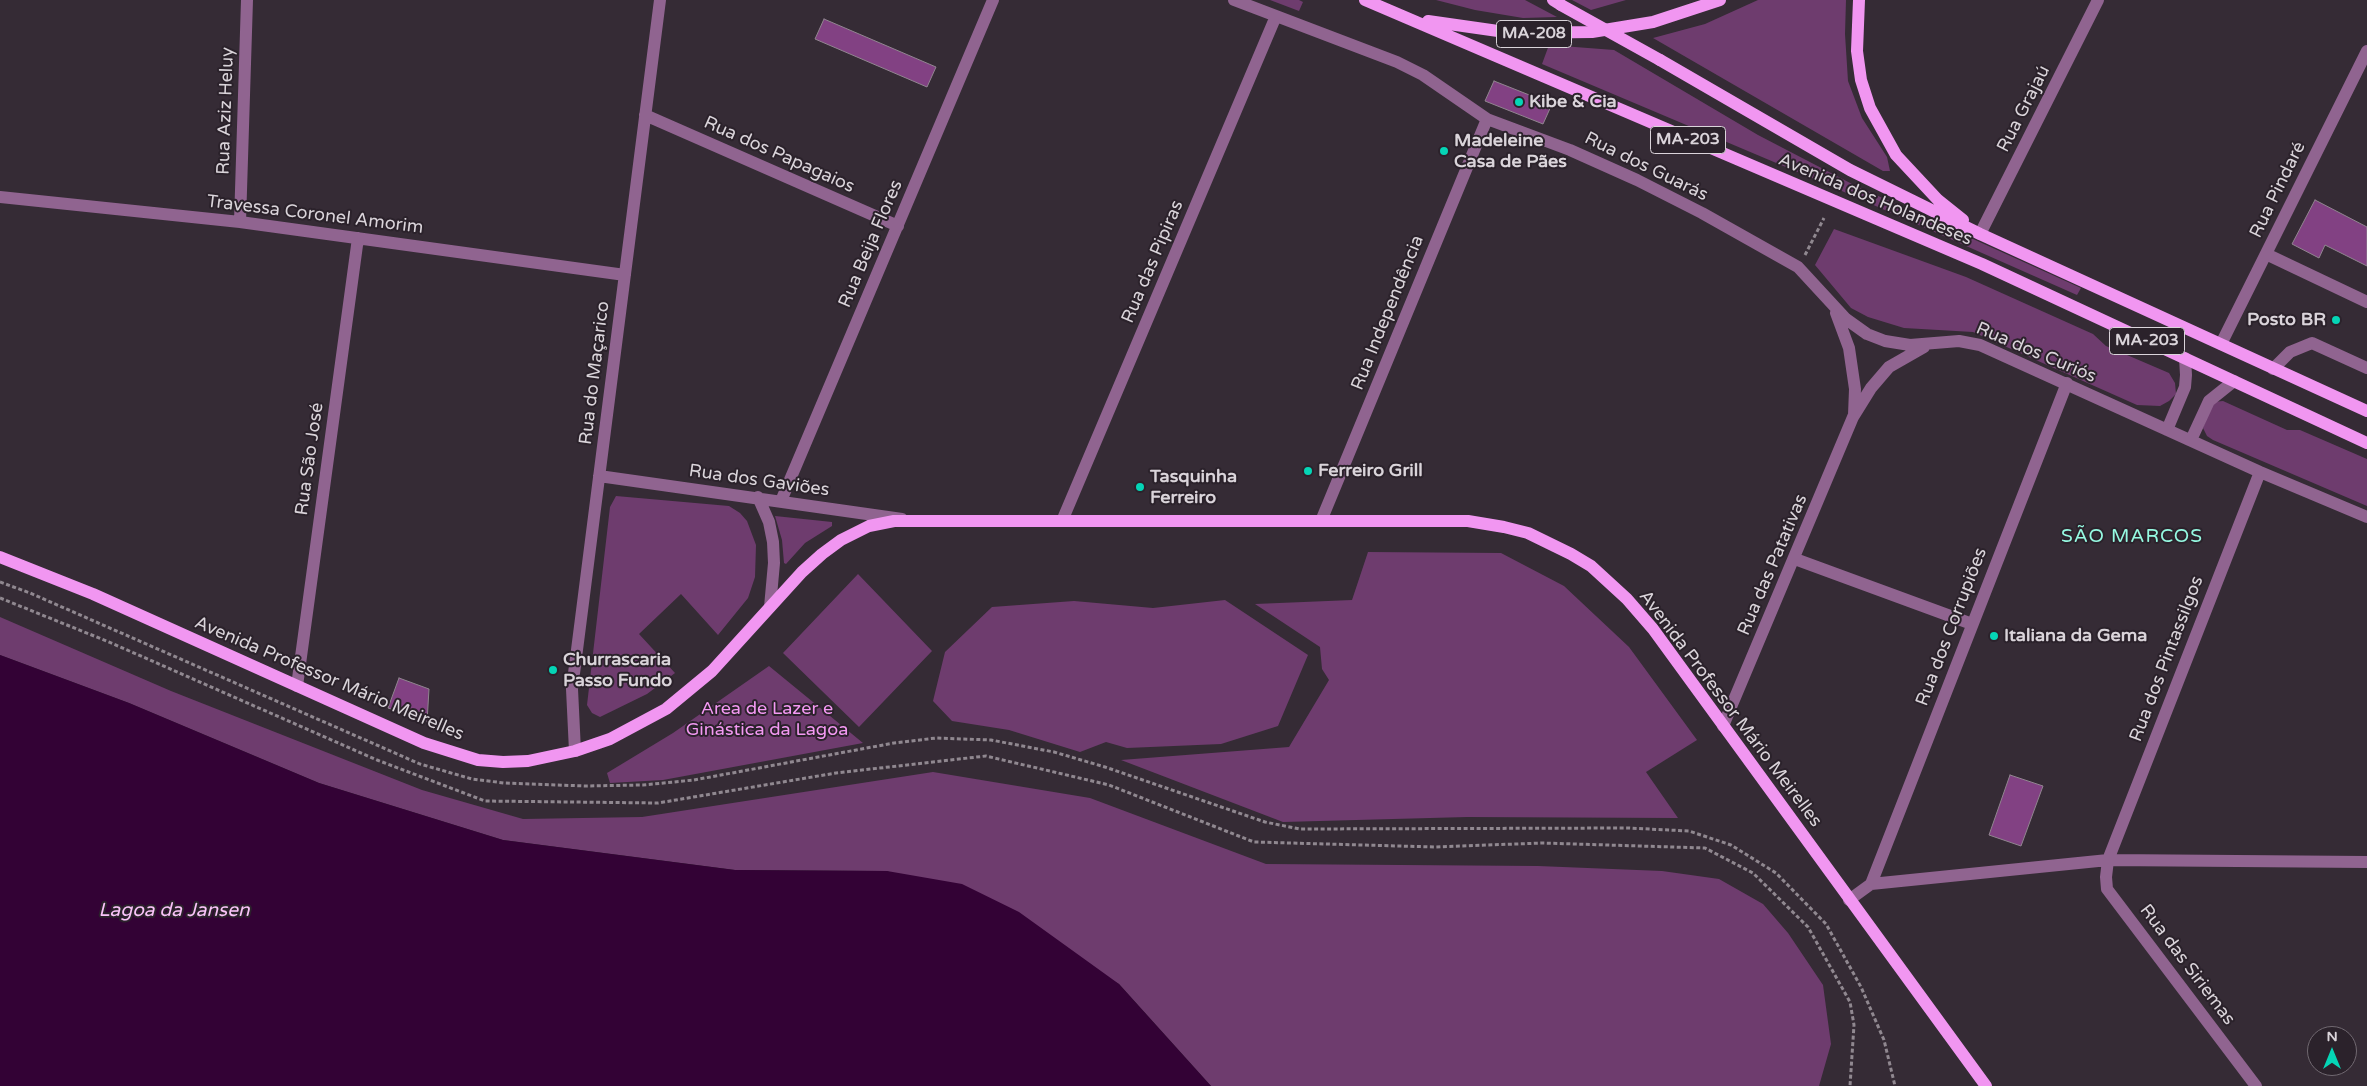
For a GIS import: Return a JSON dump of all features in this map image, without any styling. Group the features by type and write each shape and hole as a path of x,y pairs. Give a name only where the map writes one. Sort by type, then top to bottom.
{"main road":[{"name":"Avenida dos Holandeses","path":"1365,0 1982,264 2367,443"},
{"name":"MA-208","path":"1396,13 1433,22 1512,33 1572,33 1652,22 1720,0"},
{"path":"1859,0 1857,51 1861,80 1870,108 1881,130 1896,155 1917,179 1938,200 1980,234"},
{"name":"Avenida dos Holandeses","path":"1557,2 1850,170 1980,234 2367,411"},
{"name":"Avenida Professor Mário Meirelles","path":"0,557 92,594 424,743 478,760 503,762 528,761 575,751 610,739 666,709 712,671 802,572 840,540 869,526 894,521 1468,521 1504,526 1550,543 1591,566 1627,599 1652,629 1986,1086"}],"street":[{"name":"Rua Aziz Heluy","path":"240,222 247,0"},
{"name":"Rua do Maçarico","path":"575,751 572,689 660,0"},
{"name":"Rua Beija Flores","path":"782,501 993,0"},
{"name":"Rua dos Guarás","path":"1234,0 1397,62 1423,75 1487,119 1570,150 1637,180 1779,254 1798,267 1852,324 1885,341"},
{"name":"Rua Grajaú","path":"1980,234 2098,0"},
{"name":"Rua das Pipiras","path":"1062,521 1276,16"},
{"name":"Rua Pindaré","path":"2221,344 2367,50"},
{"name":"Rua dos Papagaios","path":"645,116 898,226"},
{"name":"Rua Independência","path":"1321,521 1487,119"},
{"name":"Travessa Coronel Amorim","path":"0,197 240,222 625,275"},
{"name":"Rua São José","path":"297,686 358,238"},
{"path":"2266,254 2367,302"},
{"name":"Rua das Patativas","path":"1832,304 1849,348 1855,389 1854,417"},
{"name":"Rua dos Curiós","path":"1885,341 1910,345 1969,342 2067,383 2260,472 2367,517"},
{"path":"2273,368 2290,352 2312,343 2367,368"},
{"name":"Rua das Patativas","path":"1723,726 1854,417 1871,388 1889,367 1931,344"},
{"path":"2167,430 2184,387 2186,370 2184,358"},
{"path":"2191,440 2209,401 2234,381"},
{"name":"Rua dos Corrupiões","path":"1871,884 2067,383"},
{"name":"Rua dos Pintassilgos","path":"2108,860 2260,472"},
{"name":"Rua dos Gaviões","path":"599,476 758,497 914,521"},
{"path":"758,497 769,522 773,542 774,562 770,606"},
{"path":"1795,559 1972,624"},
{"path":"1849,900 1871,884 2108,860 2367,862"},
{"name":"Rua das Siriemas","path":"2108,860 2107,889 2256,1086"}],"path":[{"path":"1798,267 1824,218"},
{"path":"0,582 57,604 420,764 472,779 504,784 567,786 643,785 694,780 894,743 936,738 991,740 1054,752 1265,822 1300,829 1628,828 1689,831 1731,845 1776,873 1826,924 1860,987 1884,1040 1895,1086"},
{"path":"0,598 109,642 377,760 485,801 658,803 836,774 986,756 1109,785 1254,842 1434,847 1542,843 1705,848 1753,873 1808,927 1850,1002 1854,1025 1850,1086"}],"green space":[{"path":"1270,0 1299,0 1303,2 1299,11"},
{"path":"1436,0 1525,0 1557,17 1523,18 1475,10"},
{"path":"1572,0 1626,0 1591,10"},
{"path":"1758,0 1846,0 1845,34 1848,81 1862,118 1887,157 1890,171 1883,171 1653,38 1705,24"},
{"path":"1549,45 1614,50 1758,135 1854,185 2081,288 2077,295 1826,184 1542,64"},
{"path":"1834,229 1966,277 2093,334 2106,346 2169,373 2175,383 2176,394 2160,406 2137,405 1973,332 1904,328 1868,317 1851,308 1815,265"},
{"path":"2223,401 2287,430 2300,430 2367,459 2367,506 2207,436 2203,428 2213,402"},
{"path":"616,496 729,506 740,513 747,521 756,545 755,577 748,598 718,635 681,594 639,634 675,673 647,694 600,717 592,713 587,705 610,507"},
{"path":"775,516 832,522 832,526 805,543 786,564 784,563 782,540"},
{"path":"1368,552 1501,553 1564,586 1629,647 1697,740 1646,772 1678,818 1467,817 1283,822 1121,760 1289,747 1329,680 1322,669 1320,647 1255,604 1352,600"},
{"path":"858,574 932,651 859,727 783,653"},
{"path":"1225,600 1308,655 1278,726 1221,744 1127,748 1106,742 1080,752 1009,730 952,721 933,701 945,652 992,607 1074,601 1153,608"},
{"path":"0,617 171,691 422,790 523,819 642,817 933,772 1090,798 1266,864 1538,866 1662,871 1719,879 1763,904 1788,933 1823,985 1831,1044 1819,1086 1211,1086 1119,984 887,871 735,870 503,840 319,783 129,703 0,655"},
{"name":"Area de Lazer e Ginástica da Lagoa","path":"769,666 863,743 663,780 610,783 607,773 673,733"}],"water":[{"name":"Lagoa da Jansen","path":"0,655 129,703 319,783 503,840 735,870 887,871 962,884 1019,912 1119,984 1211,1086 0,1086"}],"building":[{"path":"824,19 936,67 927,87 815,39"},
{"name":"Kibe & Cia","path":"1494,81 1552,104 1543,124 1485,101"},
{"path":"2315,200 2367,227 2367,266 2325,245 2319,258 2292,244"},
{"path":"399,678 429,689 427,722 388,708"},
{"path":"2010,775 2043,786 2021,846 1989,835"}],"place":[{"name":"Kibe & Cia","path":"1519,102"},
{"name":"Madeleine Casa de Pães","path":"1444,151"},
{"name":"Posto BR","path":"2336,320"},
{"name":"Ferreiro Grill","path":"1308,471"},
{"name":"Tasquinha Ferreiro","path":"1140,487"},
{"name":"Italiana da Gema","path":"1994,636"},
{"name":"Churrascaria Passo Fundo","path":"553,670"}],"district":[{"name":"SÃO MARCOS","path":"2132,537"}]}
